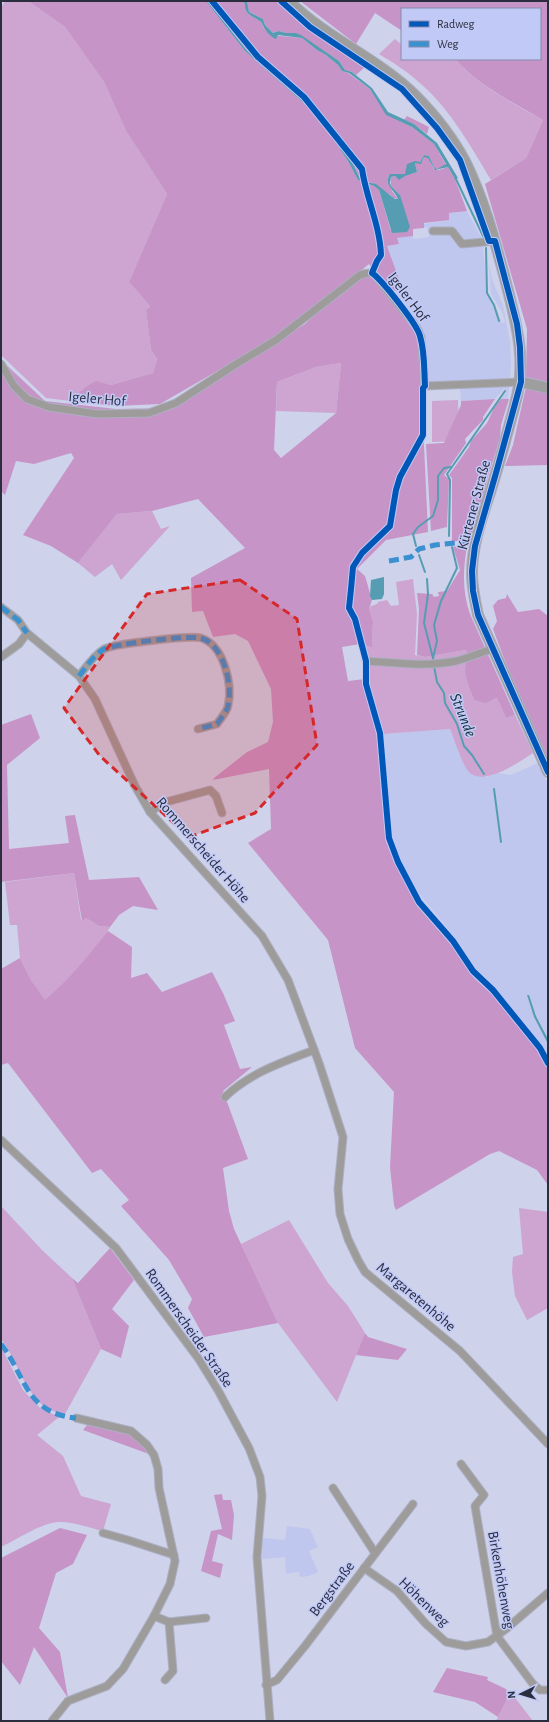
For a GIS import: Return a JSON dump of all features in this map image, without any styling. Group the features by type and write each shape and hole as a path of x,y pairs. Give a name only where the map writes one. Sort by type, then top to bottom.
{"main road":[{"name":"Kürtener Straße","path":"289,1 323,28 387,72 414,94 437,120 465,162 478,192 495,241 517,324 520,358 520,382 496,473 475,544 472,565 473,591 478,615 492,650 548,772"},
{"path":"520,382 548,388"}],"street":[{"path":"433,231 452,231 462,244 495,241"},
{"name":"Igeler Hof","path":"1,364 14,386 27,399 49,407 97,414 149,413 176,403 276,340 360,275 366,272 375,275 417,328 421,337 425,386 520,382"},
{"name":"Rommerscheider Höhe","path":"1,607 18,620 27,633 79,676 95,699 135,786 150,812 262,936 288,980 344,1137"},
{"path":"1,657 19,644 27,633"},
{"path":"79,676 105,649 156,641 201,638 214,647 225,662 229,689 228,707 217,724 198,729"},
{"path":"366,661 419,664 438,663 457,661 492,650"},
{"path":"150,812 166,802 210,790 216,796 222,813"},
{"path":"225,1097 237,1085 250,1077 314,1050"},
{"name":"Margaretenhöhe","path":"344,1137 338,1189 340,1214 348,1239 365,1272 460,1351 548,1444"},
{"name":"Rommerscheider Straße","path":"1,1140 116,1248 198,1358 223,1398 249,1448 260,1477 262,1496 257,1557 270,1721"},
{"path":"52,1721 68,1701 108,1686 123,1669 154,1616 170,1584 175,1560 159,1488 158,1469 154,1455 147,1445 131,1431 76,1418"},
{"name":"Birkenhöhenweg","path":"460,1464 484,1495 475,1506 497,1636 533,1684 540,1690 548,1690"},
{"path":"333,1488 376,1553"},
{"name":"Bergstraße","path":"266,1685 277,1680 413,1504"},
{"path":"103,1533 174,1555"},
{"name":"Höhenweg","path":"364,1568 397,1590 426,1624 446,1642 466,1646 488,1642 548,1593"},
{"path":"154,1616 169,1622 206,1618"},
{"path":"165,1680 173,1671 169,1622"}],"highlighted area":[{"path":"240,580 297,619 317,745 255,813 189,837 100,756 64,708 147,594"}],"shaded area":[{"path":"5,1 28,1 65,27 104,82 126,131 167,194 129,282 150,306 146,310 151,350 157,359 153,373 111,385 96,382 85,387 70,401 46,398 1,355 1,8"},
{"path":"28,1 206,1 245,51 306,105 322,122 348,161 358,180 374,186 379,190 391,231 400,195 391,186 391,177 395,176 397,178 417,172 415,163 422,162 424,157 428,157 434,169 439,170 448,167 455,179 467,211 449,213 449,220 424,223 424,228 413,229 413,236 397,238 399,244 387,246 403,290 389,291 369,264 323,302 271,340 160,404 116,406 70,401 85,387 96,381 111,385 153,373 157,359 151,350 146,310 150,306 129,282 167,194 126,131 104,82 65,27"},
{"path":"206,1 208,1 247,51 303,99 323,120 353,164 361,181 376,184 395,199 398,199 388,181 390,174 405,174 407,164 415,161 420,162 424,155 429,156 434,167 437,169 446,164 434,144 412,127 386,115 370,89 349,73 342,71 338,65 326,55 302,38 278,35 276,39 271,36 262,23 246,11 245,4 242,1 247,2 249,12 263,19 265,25 273,33 279,31 301,35 339,61 345,70 352,72 372,88 388,112 414,124 437,143 458,178 455,179 448,167 435,170 428,158 424,157 421,164 415,163 417,172 405,176 399,180 395,176 391,177 391,186 400,195 410,227 407,232 392,233 379,190 374,186 358,180 348,161 322,122 306,105 245,51"},
{"path":"208,1 242,1 245,4 246,11 262,23 263,27 270,35 302,38 326,55 338,65 342,71 348,73 370,89 387,115 412,127 434,144 446,165 437,169 434,167 429,156 424,155 420,162 410,165 405,174 393,174 388,177 392,191 398,199 393,198 374,184 361,181 353,164 323,120 303,99 247,51"},
{"path":"246,1 277,1 310,29 365,67 356,75 345,70 339,61 296,33 289,34 279,31 273,33 265,25 263,19 249,12"},
{"path":"300,1 548,1 548,382 526,377 527,329 485,184 526,158 543,120 485,85 464,69 456,60 541,60 541,8 401,8 401,30 375,13 356,44"},
{"path":"395,39 401,44 401,60 456,60 464,69 485,86 543,120 526,158 491,180 460,129 442,105 421,84 379,54"},
{"path":"407,116 429,127 427,134 414,124 404,120"},
{"path":"467,211 482,239 488,296 498,312 502,323 505,322 502,312 491,294 489,265 493,282 503,305 510,341 511,366 508,399 501,399 505,394 506,390 504,389 495,399 461,401 460,388 424,389 421,335 389,290 403,290 387,246 399,244 397,238 413,236 414,239 429,237 427,227 424,228 424,224 449,220 449,213"},
{"path":"364,274 376,278 419,336 428,532 386,540 357,569 365,576 372,600 369,609 373,621 372,647 360,644 342,647 348,681 365,679 383,734 388,847 394,860 397,859 413,890 448,932 447,937 452,939 473,977 505,1006 548,1065 548,1185 537,1170 499,1151 490,1154 396,1210 394,1205 390,1167 394,1092 355,1048 328,940 248,843 271,829 269,769 213,780 247,752 268,742 273,722 271,689 248,641 235,634 213,637 203,611 192,612 191,578 245,548 198,499 152,511 117,514 78,563 51,546 23,535 74,458 71,453 34,464 16,461 5,495 1,491 1,368 19,397 24,400 43,404 23,395 1,360 45,401 116,409 174,408 238,365 305,324 325,304","holes":["341,363 336,413 281,458 274,450 277,382 316,367"]},
{"path":"390,292 417,320 420,332"},
{"path":"341,363 336,413 276,411 277,382 316,367"},
{"path":"526,387 548,392 548,465 505,466 513,445"},
{"path":"495,399 483,417 483,420 465,439 466,443 444,475 449,479 447,527 431,531 426,444 444,443 461,405 461,401"},
{"path":"501,399 509,399 501,425 500,438 487,480 474,542 462,540 452,542 452,478 449,475 469,447 471,441 487,423 495,406"},
{"path":"458,400 459,441 432,442 432,401"},
{"path":"152,511 161,529 170,526 121,580 112,564 95,577 78,563 117,514"},
{"path":"466,544 464,588 467,605 515,715 506,718 497,698 485,703 475,700 468,685 465,666 467,655 466,650 425,657 417,655 419,609 417,593 432,594 434,597 439,596 438,592 447,591 460,570 453,547"},
{"path":"384,577 384,594 382,599 372,600 370,596 371,580"},
{"path":"413,579 417,614 415,655 425,657 466,650 467,654 465,668 493,700 497,698 506,718 515,715 533,753 501,772 483,777 475,776 469,772 461,758 450,729 383,734 364,676 360,644 372,646 373,621 369,609 371,606 377,604 378,602 387,600 391,606 399,605 396,582"},
{"path":"507,594 518,612 539,609 548,616 548,762 523,709 493,629 497,621 493,606 498,600 506,598"},
{"path":"31,714 40,738 7,765 9,849 69,843 65,816 75,815 89,880 139,877 158,910 133,906 119,915 110,927 99,926 86,918 82,921 74,873 1,882 1,725"},
{"path":"450,729 469,771 487,777 497,773 511,775 538,763 548,784 548,1039 527,996 534,1017 548,1044 548,1061 516,1013 475,976 450,931 415,889 399,859 394,860 388,847 389,791 383,734"},
{"path":"74,873 81,920 86,918 99,926 110,927 97,947 80,967 45,1001 31,980 20,958 17,925 10,925 5,882"},
{"path":"108,931 132,947 131,978 147,973 162,992 212,972 235,1021 224,1025 240,1069 252,1067 223,1091 248,1159 223,1168 229,1211 234,1229 278,1323 204,1337 188,1308 192,1299 169,1260 121,1206 129,1200 101,1169 92,1173 8,1063 1,1065 1,969 20,958 31,980 45,1000 86,959"},
{"path":"527,995 529,995 536,1016 548,1039 548,1044 534,1017"},
{"path":"1,1206 42,1250 72,1278 101,1349 64,1416 47,1408 32,1394 7,1347 1,1339"},
{"path":"519,1208 548,1212 548,1308 527,1320 515,1296 512,1272 513,1257 523,1254"},
{"path":"289,1220 328,1283 348,1306 365,1333 337,1402 278,1323 241,1244"},
{"path":"110,1248 134,1280 112,1309 129,1326 121,1358 101,1349 72,1278 78,1283"},
{"path":"365,1333 368,1337 407,1349 398,1360 356,1355"},
{"path":"1,1347 23,1390 40,1408 59,1417 37,1435 63,1456 81,1496 111,1504 103,1531 63,1522 51,1523 44,1525 1,1547"},
{"path":"88,1424 132,1434 138,1438 149,1454 83,1430"},
{"path":"222,1494 223,1500 231,1500 234,1515 232,1540 218,1534 212,1561 223,1564 220,1578 201,1571 211,1531 222,1529 214,1495"},
{"path":"287,1526 310,1529 318,1547 309,1551 318,1572 309,1576 300,1577 299,1572 286,1574 285,1557 262,1559 263,1538 285,1540"},
{"path":"60,1528 87,1535 73,1564 56,1573 39,1628 60,1652 68,1698 34,1647 20,1685 1,1661 1,1558"},
{"path":"447,1668 488,1677 487,1680 506,1689 510,1694 498,1717 475,1702 433,1692"},
{"path":"510,1694 512,1694 533,1721 496,1721"}],"waterway":[{"name":"Strunde","path":"455,177 483,236"},
{"name":"Strunde","path":"486,248 487,293 494,305 499,321"},
{"name":"Strunde","path":"449,536 450,480 447,474 505,391"},
{"name":"Strunde","path":"416,546 413,534 418,527 433,516 438,500 438,476 444,468 451,467"},
{"name":"Strunde","path":"434,662 433,658 437,641 434,625 441,601 457,568 452,547"},
{"name":"Strunde","path":"419,555 425,572"},
{"name":"Strunde","path":"427,579 428,594 424,623 433,658"},
{"name":"Strunde","path":"434,666 437,682 444,693 445,703 457,724 464,746 472,755 484,774"},
{"name":"Strunde","path":"494,789 501,842"}],"marked path":[{"path":"389,561 411,557 419,549 435,545 466,542 475,544"},
{"path":"1,607 18,620 27,633"},
{"path":"79,676 97,654 110,647 168,639 194,637 201,638 209,642 221,657 228,677 229,697 225,713 217,724 198,729"},
{"path":"1,1344 36,1401 46,1409 59,1415 76,1418"}],"cycle path":[{"path":"212,1 258,57 304,97 362,169 376,222 380,244 381,255 372,273 399,303 413,322 422,342 425,386 423,388 423,435 400,477 396,490 390,526 362,553 353,567 349,608 355,619 366,661 366,684 380,733 389,838 398,862 419,902 453,941 473,971 493,990 540,1048 548,1063"},
{"path":"281,1 310,27 402,89 437,128 460,160 489,241 495,241 517,324 520,347 521,382 475,546 472,571 473,591 478,615 548,772"}]}
